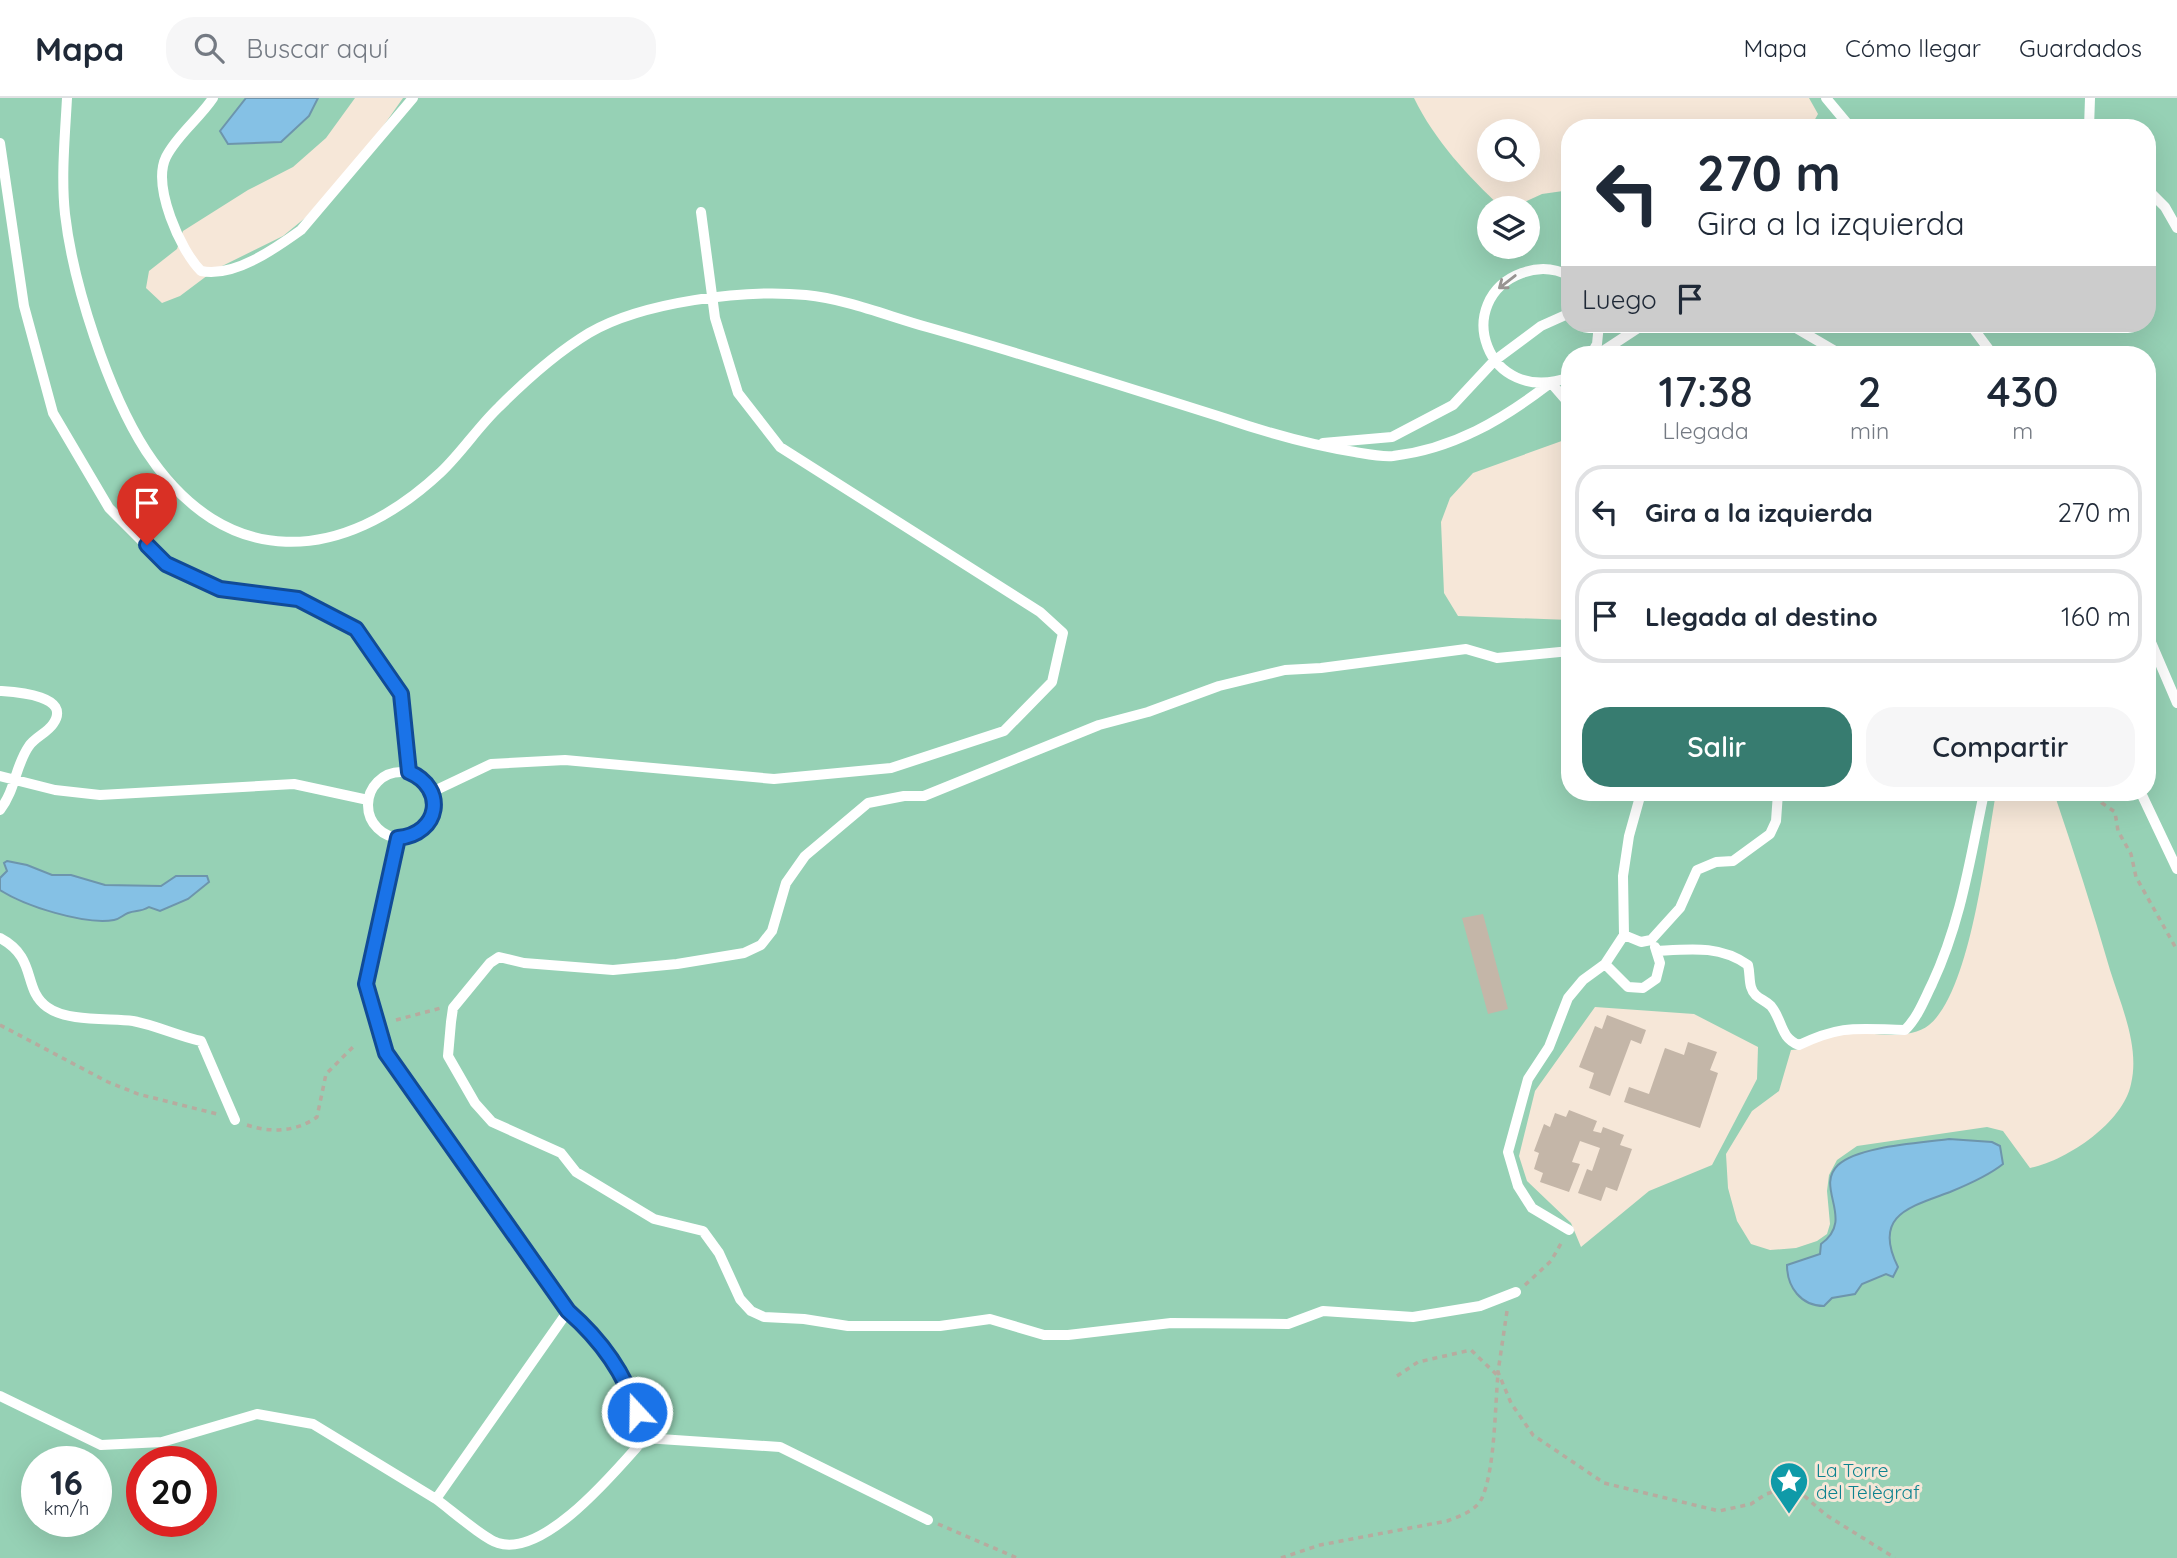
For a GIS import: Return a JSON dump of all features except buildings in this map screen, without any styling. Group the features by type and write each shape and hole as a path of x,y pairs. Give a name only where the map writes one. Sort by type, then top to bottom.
{"lane":[{"path":"67,98 64,211 73,261 96,335 132,429 153,461 206,515 232,532 262,541 302,544 346,531 393,509 440,472 498,407 545,364 590,333 633,313 736,296 807,295 962,337 1305,445 1389,457 1458,440 1509,414 1550,384 1561,380"},
{"path":"213,98 174,145 165,159 161,176 169,210 185,250 201,271 214,274 280,246 301,230 413,98"},
{"path":"1826,98 1844,119"},
{"path":"2089,119 2090,98"},
{"path":"0,143 24,306 52,413 110,508 166,564 220,589 298,599 356,629 401,694 409,772"},
{"path":"2156,198 2165,207 2177,228"},
{"path":"432,792 491,764 565,760 774,779 891,768 1004,731 1052,682 1063,633 1040,612 780,447 738,393 715,318 701,212"},
{"path":"1561,273 1547,269 1531,270 1512,277 1499,287 1488,303 1483,325 1486,345 1494,361 1513,377 1532,384 1550,384 1561,396"},
{"path":"1305,445 1392,437 1453,405 1494,361 1541,326 1561,317"},
{"path":"1611,346 1630,333"},
{"path":"1804,333 1827,346"},
{"path":"1516,1292 1480,1306 1413,1317 1323,1311 1287,1324 1171,1323 1068,1335 1044,1335 990,1319 932,1326 848,1326 804,1319 764,1317 751,1311 740,1299 719,1253 703,1231 654,1219 576,1172 561,1153 492,1122 475,1103 448,1056 453,1008 490,963 499,957 534,964 613,970 677,964 744,953 761,945 772,931 786,883 805,856 868,803 904,796 924,796 1099,725 1149,712 1219,686 1285,670 1321,668 1466,649 1497,658 1561,652"},
{"path":"2156,654 2177,704"},
{"path":"0,691 31,693 52,704 57,713 54,723 30,744 12,794 0,810"},
{"path":"409,772 419,776 432,792 433,814 428,824 410,837 398,838 379,830 368,811 368,800 378,780 387,774 409,772"},
{"path":"0,776 55,790 100,794 294,784 368,800"},
{"path":"1569,1230 1532,1208 1518,1186 1508,1152 1528,1079 1549,1047 1555,1025 1568,998 1583,980 1605,964 1625,935 1623,876 1629,836 1639,801"},
{"path":"1625,935 1641,942 1651,940 1680,908 1697,870 1716,862 1733,861 1770,834 1776,821 1777,801"},
{"path":"1657,951 1710,949 1734,955 1748,965 1751,988 1757,998 1769,1005 1779,1020 1784,1035 1800,1045 1828,1031 1846,1027 1905,1030 1915,1020 1950,944 1967,883 1982,801"},
{"path":"2145,801 2177,869"},
{"path":"398,838 366,984 386,1053 568,1311 595,1335 629,1386 645,1438"},
{"path":"0,938 15,946 25,960 36,993 47,1007 65,1014 106,1021 133,1021 201,1041 235,1120"},
{"path":"1605,964 1628,987 1643,988 1656,979 1660,963 1651,940"},
{"path":"436,1499 568,1311"},
{"path":"0,1395 100,1445 162,1442 257,1413 313,1424 436,1499 498,1544 530,1542 582,1508 645,1438"},
{"path":"645,1438 780,1447 928,1520"}],"path":[{"path":"2101,801 2115,812 2118,831 2131,854 2136,877 2177,950"},
{"path":"396,1020 438,1008 453,1008"},
{"path":"0,1025 108,1082 138,1094 260,1129 301,1128 317,1117 326,1074 354,1045"},
{"path":"1281,1558 1320,1545 1447,1521 1466,1514 1482,1499 1506,1314 1516,1292 1550,1261 1569,1230"},
{"path":"1397,1376 1418,1362 1471,1350 1498,1374 1511,1403 1533,1435 1604,1483 1719,1510 1751,1504 1766,1494 1786,1488 1801,1493 1826,1515 1895,1558"},
{"path":"928,1520 1017,1558"}],"green space":[{"path":"0,98 355,98 326,138 293,167 248,190 183,231 177,249 149,271 146,288 162,303 180,296 216,269 283,236 305,218 372,142 403,98 1414,98 1422,114 1453,157 1490,196 1477,196 1477,259 1540,259 1540,196 1538,196 1561,191 1561,333 2156,333 2156,119 1815,119 1818,114 1809,98 2177,98 2177,1558 0,1558","holes":["1595,1007 1694,1014 1758,1047 1757,1079 1712,1165 1649,1191 1581,1247 1571,1223 1527,1181 1519,1156 1535,1091"]}],"water":[{"path":"246,98 318,98 309,116 281,142 228,144 220,131"},
{"path":"7,861 27,865 52,875 71,875 105,885 161,886 176,876 207,876 209,882 188,899 160,911 149,907 114,920 87,920 39,908 0,890 0,878 7,871 4,863"},
{"path":"1949,1139 1992,1142 2000,1146 2003,1164 1977,1180 1921,1203 1899,1216 1892,1224 1890,1235 1891,1249 1898,1267 1893,1277 1886,1274 1862,1284 1855,1294 1832,1298 1824,1306 1802,1299 1793,1288 1787,1265 1820,1254 1821,1244 1831,1234 1835,1214 1830,1184 1838,1165 1860,1153 1875,1149"}],"place":[{"name":"La Torre del Telègraf","path":"1789,1515"}],"route":[{"path":"147,545 166,564 220,589 298,599 356,629 401,694 409,772 426,783 432,792 434,803 433,814 420,832 410,837 398,838 366,984 386,1053 568,1311 595,1335 629,1386 637,1412"}]}
